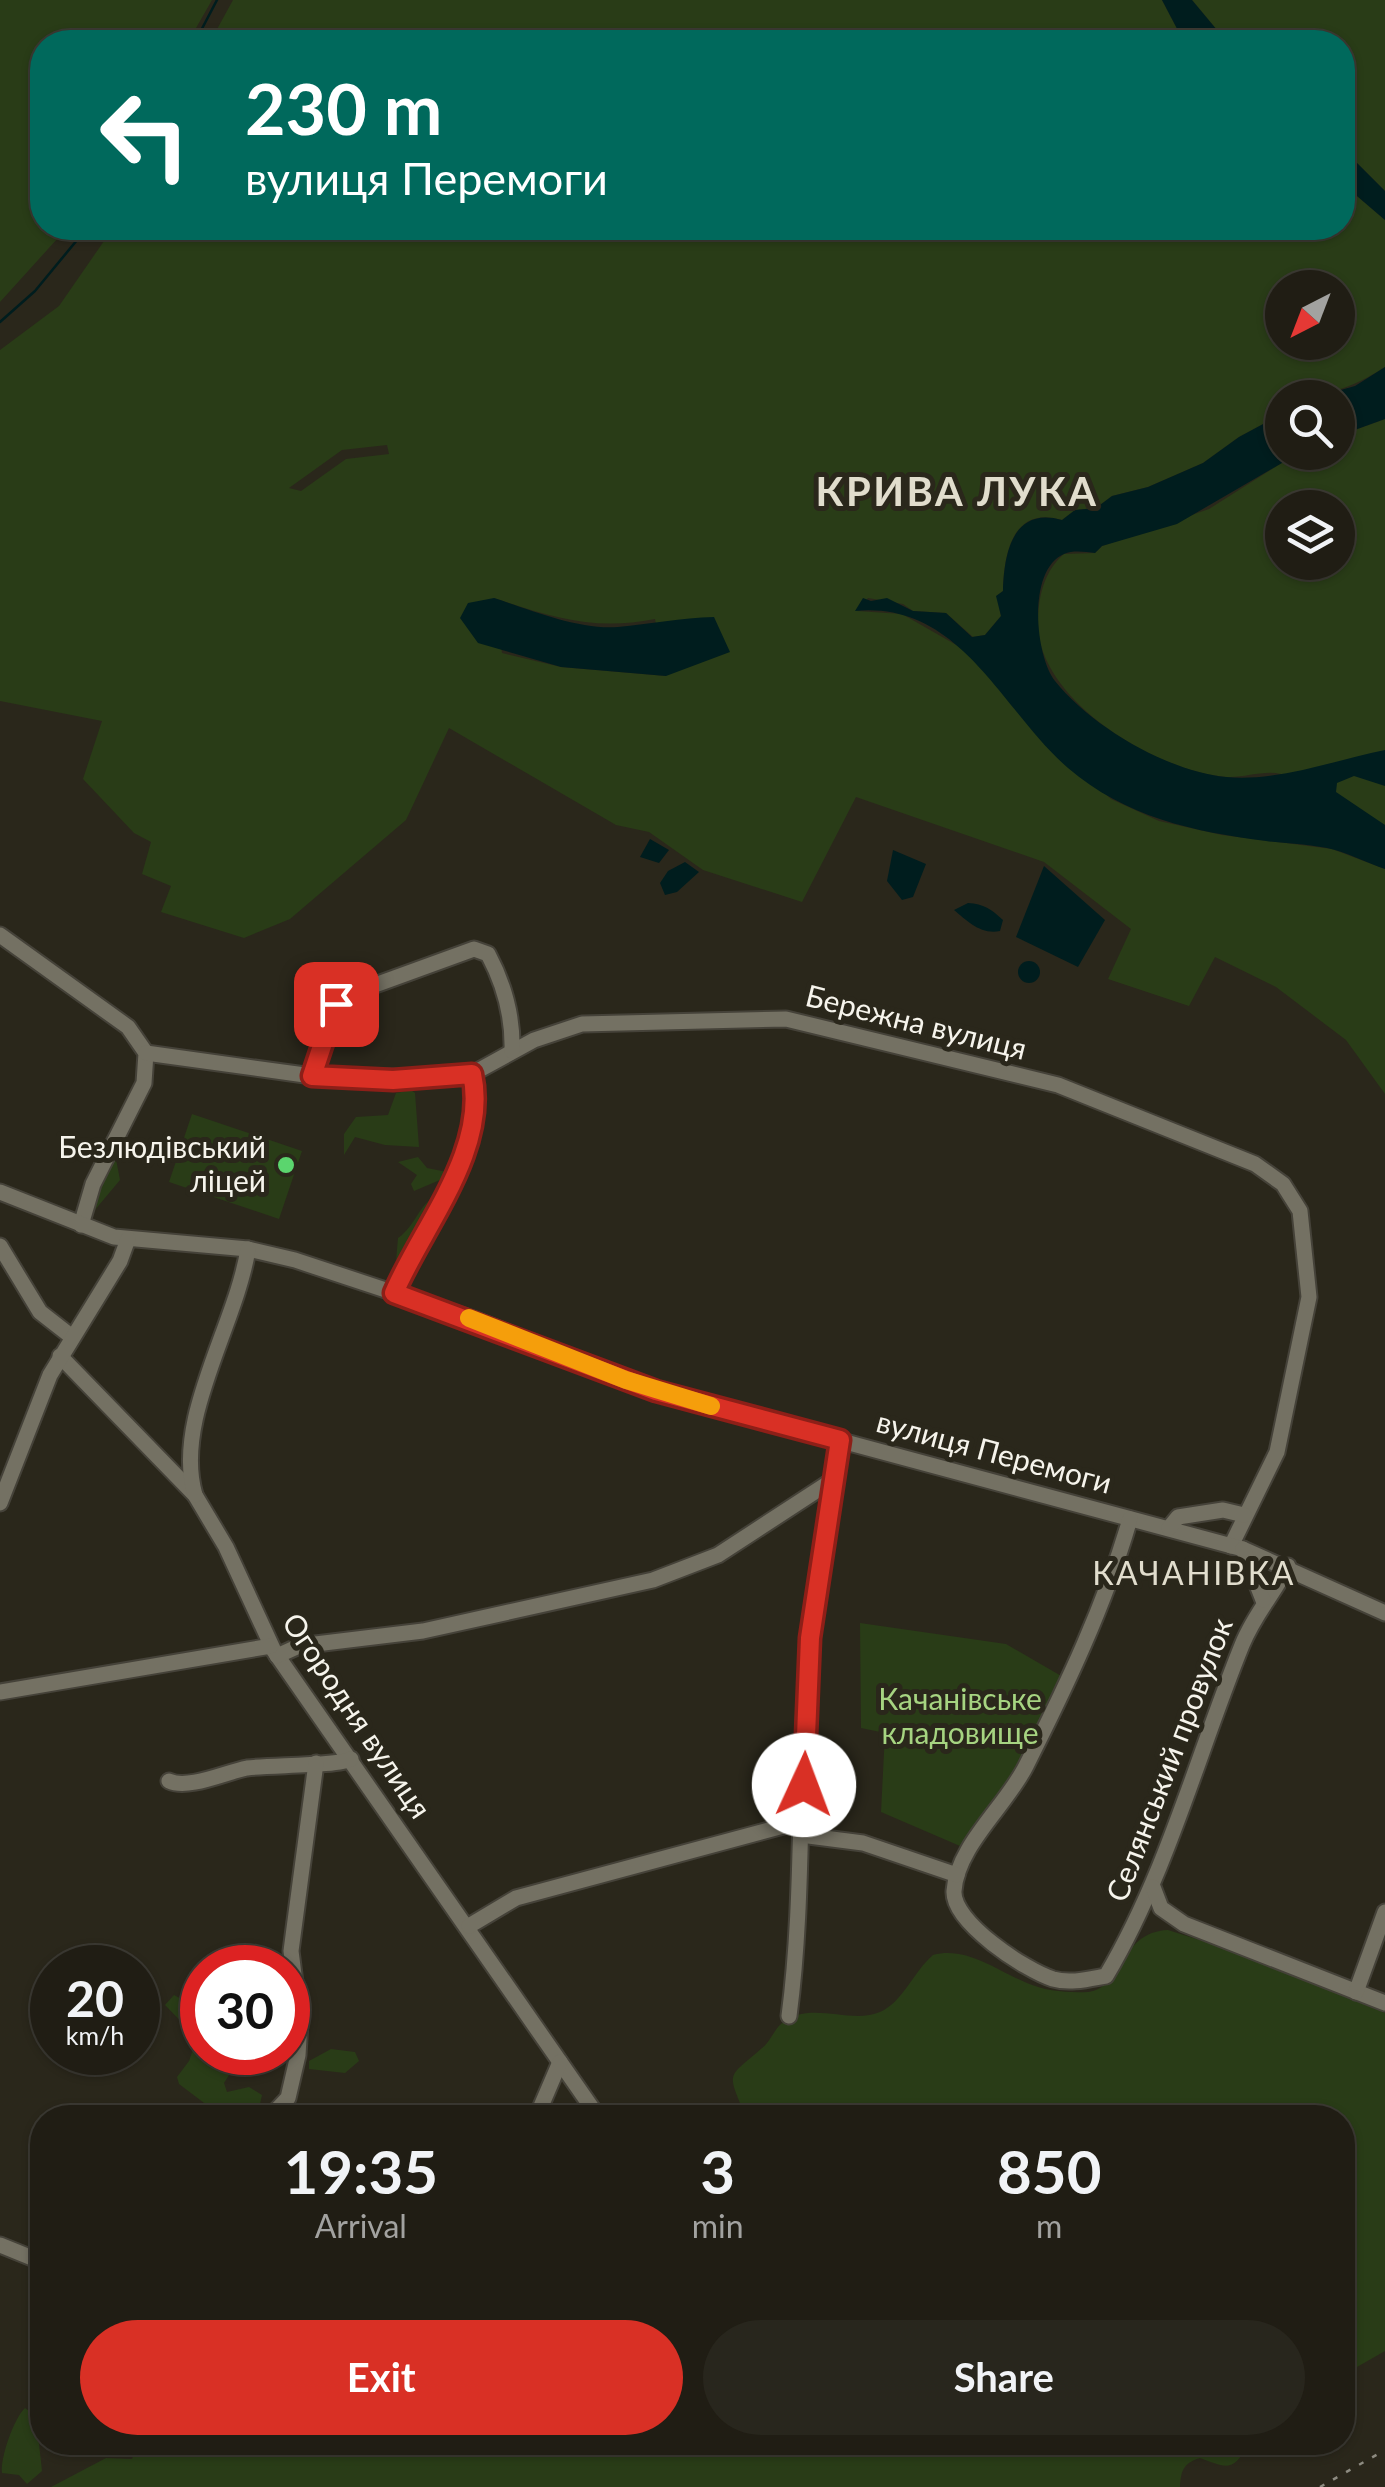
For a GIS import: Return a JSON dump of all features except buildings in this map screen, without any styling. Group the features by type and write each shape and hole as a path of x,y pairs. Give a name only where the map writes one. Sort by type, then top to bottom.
{"street":[{"path":"0,935 128,1027 146,1053 144,1083 93,1184 81,1226"},
{"path":"312,1076 320,1041 342,997 474,949 488,954 496,971 511,1022 512,1051"},
{"name":"Бережна вулиця","path":"146,1053 312,1076 393,1080 472,1074 559,1030 602,1021 799,1021 916,1054 1062,1086 1266,1170 1291,1193 1300,1210 1309,1297 1277,1452 1244,1515 1237,1548"},
{"path":"394,1293 461,1156 476,1100 472,1074"},
{"name":"вулиця Перемоги","path":"0,1192 81,1226 128,1240 248,1249 394,1293 656,1391 1237,1548 1288,1566 1385,1613"},
{"path":"0,1503 60,1356 120,1261 128,1240"},
{"path":"0,1246 40,1312 72,1337"},
{"path":"195,1495 189,1447 238,1297 248,1249"},
{"name":"Огородня вулиця","path":"60,1356 195,1495 226,1547 274,1651 469,1926 589,2105"},
{"path":"789,2016 802,1828 806,1676 840,1440"},
{"path":"0,1692 423,1631 653,1580 718,1555 833,1480"},
{"path":"1169,1528 1178,1517 1222,1510 1244,1515"},
{"path":"469,1926 516,1898 802,1828 863,1843 957,1875 1026,1766 1106,1593 1130,1519"},
{"path":"1237,1548 1263,1600"},
{"name":"Селянський провулок","path":"957,1875 958,1912 990,1940 1053,1979 1079,1981 1106,1976 1154,1886 1263,1600 1288,1566"},
{"path":"169,1781 182,1784 250,1768 316,1762 338,1765 351,1759"},
{"path":"281,2105 288,2098 298,2054 300,2022 292,1952 316,1762"},
{"path":"1154,1886 1161,1908 1184,1924 1385,2003"},
{"path":"1356,1992 1385,1912"},
{"path":"542,2105 560,2062"},
{"path":"0,2245 30,2257"}],"green space":[{"path":"0,0 212,0 195,30 30,30 30,240 56,240 0,302"},
{"path":"233,0 1162,0 1178,30 217,30"},
{"path":"1192,0 1385,0 1385,191 1355,161 1355,30 1217,30"},
{"path":"1355,194 1385,220 1385,367 1355,383 1265,380 1265,423 1203,463 1148,487 1112,496 1096,508 1075,510 1062,520 1032,519 1014,536 1009,548 1003,591 997,596 1001,616 985,635 973,637 946,613 913,611 903,604 868,598 857,611 902,614 958,646 987,670 1018,712 1111,799 1159,821 1222,835 1332,849 1385,869 1385,1094 1346,1040 1276,987 1215,957 1189,1006 1108,979 1131,929 1044,862 856,797 802,902 703,870 649,832 616,825 449,728 406,820 290,919 244,938 161,912 171,886 142,874 151,842 134,833 83,779 102,721 0,701 0,350 59,306 105,240 1355,240","holes":["387,445 389,454 346,459 301,491 289,488 342,450","494,598 592,623 655,619 666,676 561,667 502,653"]},
{"path":"1385,419 1385,825 1281,774 1227,777 1168,762 1106,727 1057,679 1043,652 1039,604 1052,568 1064,554 1095,553 1102,546 1209,509 1271,470 1355,470 1355,430"},
{"path":"396,1093 415,1093 419,1147 385,1145 355,1137 344,1155 344,1134 356,1117 388,1115"},
{"path":"192,1114 302,1151 279,1219 169,1182"},
{"path":"418,1157 427,1168 447,1172 447,1177 414,1191 411,1184 417,1175 398,1162"},
{"path":"116,1159 120,1180 94,1211 96,1193"},
{"path":"438,1195 396,1261 398,1238"},
{"name":"Качанівське кладовище","path":"860,1623 1006,1644 1063,1677 1020,1771 967,1849 881,1812 885,1733 861,1728"},
{"path":"1168,1930 1228,1949 1385,2013 1385,2351 1355,2368 1355,2105 741,2105 735,2091 736,2071 781,2024 804,2013 856,2016 880,2012 895,2001 933,1955 970,1957 1041,1988 1088,1992 1108,1981 1130,1950 1152,1933"},
{"path":"174,1995 180,1998 180,2020 165,2005"},
{"path":"331,2049 355,2052 359,2061 345,2073 310,2069 310,2060"},
{"path":"180,2073 229,2075 224,2083 227,2092 249,2087 262,2095 260,2105 207,2105 179,2084"},
{"path":"25,2408 30,2412 30,2455 40,2455 42,2471 27,2484 19,2475 2,2473 16,2420"},
{"path":"133,2455 1241,2455 1228,2466 1200,2458 1190,2462 1182,2472 1180,2487 51,2487 106,2458 132,2459"}],"water":[{"path":"1162,0 1192,0 1217,30 1178,30"},
{"path":"1355,161 1385,191 1385,220 1355,194"},
{"path":"1385,367 1385,419 1355,430 1355,386"},
{"path":"1265,423 1265,470 1270,470 1177,524 1102,546 1095,553 1064,554 1052,563 1044,577 1038,614 1048,669 1071,698 1110,730 1156,756 1203,773 1266,776 1385,750 1385,786 1354,776 1337,783 1336,792 1385,825 1385,869 1327,848 1187,827 1113,799 1068,768 951,641 924,623 892,612 855,611 863,598 887,598 913,611 946,613 972,637 985,635 1001,616 996,596 1003,591 1009,548 1022,526 1045,517 1062,520 1075,510 1096,508 1112,496 1148,487 1203,463"},
{"path":"494,598 555,618 603,627 714,617 730,652 666,676 561,667 478,643 460,618 468,603"},
{"path":"650,839 669,850 659,863 640,857"},
{"path":"893,850 926,864 913,897 902,900 887,881"},
{"path":"685,862 699,872 677,892 665,895 660,883 668,871"},
{"path":"1044,866 1105,920 1078,967 1016,937"},
{"path":"968,903 983,906 999,916 1003,920 1000,931 981,929 954,910"},
{"path":"1025,961 1033,961 1040,972 1033,983 1025,983 1018,976 1018,968"}],"waterway":[{"path":"201,30 217,0"},
{"path":"0,322 35,291 77,240"}],"railway":[{"path":"1320,2487 1385,2450"}],"slow traffic":[{"path":"469,1318 656,1391 711,1406"}],"place":[{"name":"Безлюдівський ліцей","path":"286,1165"}],"district":[{"name":"КРИВА ЛУКА","path":"957,492"},
{"name":"КАЧАНІВКА","path":"1194,1574"}],"route":[{"path":"336,1004 312,1076 393,1080 472,1074 475,1107 461,1156 394,1293 476,1320 656,1391 840,1440 819,1559 806,1676 804,1785"}]}
